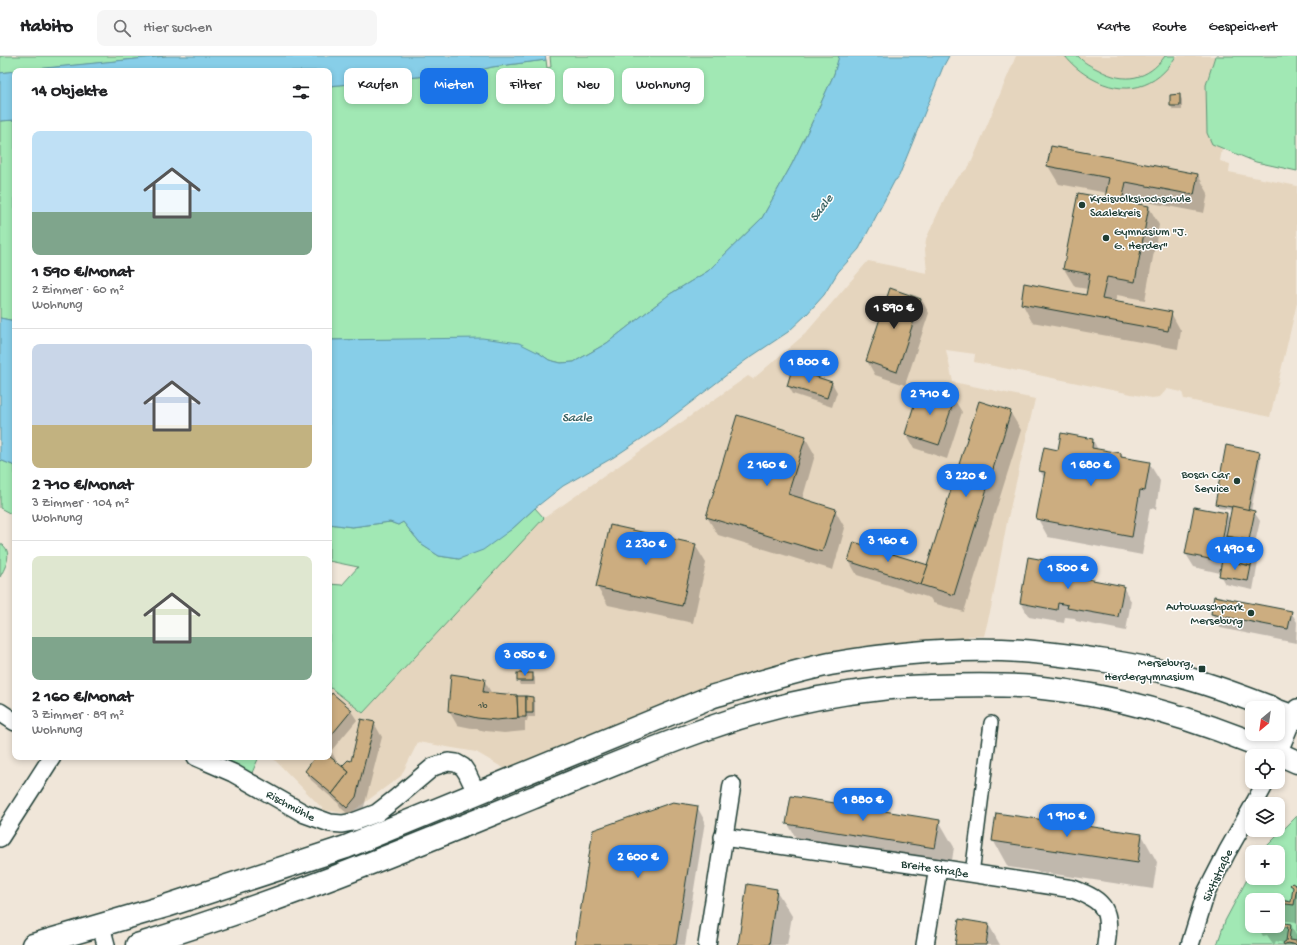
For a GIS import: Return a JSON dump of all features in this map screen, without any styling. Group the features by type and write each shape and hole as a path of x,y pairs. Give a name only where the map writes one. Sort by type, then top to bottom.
{"main road":[{"path":"33,945 103,935 174,904 338,850 718,695 829,664 886,655 956,650 1003,650 1085,658 1132,665 1186,677 1254,701"},
{"path":"137,945 184,931 305,888 394,854 658,746 712,727 815,699 882,688 956,685 1034,687 1087,694 1175,715 1233,735 1265,749"}],"street":[{"path":"0,712 12,720"},
{"path":"1285,751 1291,714"},
{"path":"972,874 990,723"},
{"path":"0,838 50,760"},
{"name":"Rischmühle","path":"203,760 232,773 305,814 330,823 342,824 353,822 377,813 433,767 448,762 456,763 463,767 477,794"},
{"path":"707,945 732,785"},
{"name":"Sixtistraße","path":"1190,945 1206,893 1245,820"},
{"name":"Breite Straße","path":"723,837 1073,889 1089,895 1100,903 1106,914 1108,926 1106,945"},
{"path":"925,945 938,868"}],"shaded area":[{"path":"1016,56 1215,56 1206,85 1212,144 1222,149 1220,161 1230,164 1229,172 1297,186 1297,303 1270,417 1184,399 1182,392 1167,389 1160,397 1151,398 974,362 975,354 946,350 953,382 1035,399 1007,522 991,608 984,636 968,636 968,642 664,705 505,769 476,752 418,742 401,776 349,814 324,810 275,760 332,760 332,689 363,713 544,518 748,376 753,379 805,334 868,261 927,273 925,250 926,239 948,191 956,179 968,168"}],"green space":[{"path":"0,56 166,56 49,68 12,68 12,72 0,73"},
{"path":"550,56 839,56 834,74 816,114 792,164 762,218 708,271 670,294 607,343 574,362 561,363 549,360 539,353 397,340 332,340 332,86 344,84 344,104 412,104 412,78 420,77 420,104 488,104 488,68 546,60 547,68 551,67"},
{"path":"1065,56 1078,56 1088,64 1108,74 1126,78 1143,75 1158,64 1165,56 1176,56 1159,76 1139,86 1127,88 1103,84 1091,78 1071,63"},
{"path":"1215,56 1297,56 1297,171 1256,162 1212,144 1207,133 1206,85"},
{"path":"12,120 12,320 0,318 0,121"},
{"path":"0,460 12,465 12,514 0,508"},
{"path":"535,508 544,518 363,713 332,689 332,584 342,585 358,567 332,562 332,524 352,527 390,522 398,525 403,522 422,545 439,556 459,559 512,529"},
{"path":"0,543 7,550 8,559 0,577"},
{"path":"227,760 258,760 251,775"},
{"path":"1297,816 1297,945 1217,945 1225,921 1245,883 1245,885 1285,885 1285,845 1268,845 1276,837 1285,837 1285,828"}],"water":[{"path":"166,56 545,56 546,60 488,68 420,68 420,77 412,78 412,68 344,68 344,84 332,86 332,68 45,68"},
{"name":"Saale","path":"839,56 949,56 943,67 899,176 895,180 859,249 838,272 824,295 788,332 746,360 659,427 614,457 563,486 535,508 512,529 483,550 459,559 439,556 422,545 403,522 398,525 390,522 352,527 332,524 332,340 482,338 519,343 549,360 561,363 574,362 607,343 670,294 708,271 762,218 792,164 834,74"},
{"path":"12,71 12,120 0,121 0,73"},
{"path":"0,318 12,320 12,465 0,460"}],"building":[{"path":"1180,94 1180,106 1170,106 1170,95"},
{"name":"Gymnasium \"J. G. Herder\"","path":"1051,146 1198,174 1194,195 1126,182 1122,201 1149,206 1135,282 1107,277 1102,299 1172,312 1168,331 1021,304 1024,283 1086,295 1090,274 1063,269 1078,193 1105,198 1109,178 1047,166"},
{"path":"890,288 921,299 897,372 866,361"},
{"path":"792,369 832,382 827,398 787,386"},
{"path":"920,386 955,398 939,445 905,434"},
{"path":"979,401 1011,411 954,595 921,585"},
{"path":"737,415 806,436 788,494 836,509 822,552 706,517"},
{"path":"1061,433 1093,439 1092,448 1121,453 1121,457 1150,462 1145,491 1140,490 1132,537 1036,519 1045,472 1039,471 1044,447 1058,450"},
{"path":"1226,445 1260,452 1248,510 1215,504"},
{"path":"1232,506 1255,511 1249,540 1226,536"},
{"path":"1194,507 1227,513 1219,561 1185,554"},
{"path":"610,525 696,544 682,606 596,587"},
{"path":"1226,536 1256,542 1251,566 1222,560"},
{"path":"854,542 928,565 921,585 848,561"},
{"path":"1028,557 1066,564 1064,576 1072,578 1072,576 1124,586 1118,617 1067,608 1068,605 1058,603 1057,610 1020,603"},
{"path":"1222,560 1251,566 1248,581 1219,576"},
{"name":"Autowaschpark Merseburg","path":"1214,596 1292,611 1288,629 1211,614"},
{"path":"517,673 533,673 533,681 517,681"},
{"path":"451,674 485,679 483,692 517,695 518,718 496,720 477,718 448,711"},
{"path":"332,693 352,710 332,734"},
{"path":"517,696 526,696 526,717 518,717"},
{"path":"526,696 533,697 533,713 526,713"},
{"path":"361,719 375,722 356,797 347,808 332,794 349,772 342,766 348,760 351,761"},
{"path":"332,758 349,772 332,794 305,771 313,760 332,760"},
{"path":"791,796 940,820 935,848 786,824"},
{"path":"673,802 698,806 676,945 575,945 593,830"},
{"path":"996,813 1142,834 1138,863 992,841"},
{"path":"1292,883 1297,886 1294,905 1285,904 1285,901 1291,902 1293,887 1290,885"},
{"path":"747,884 777,889 769,945 738,945"},
{"path":"959,919 989,924 986,945 955,945"},
{"path":"1285,923 1291,924 1289,940 1297,941 1297,945 1287,943 1284,945 1283,943 1286,941 1288,927 1285,927"}],"place":[{"name":"Kreisvolkshochschule Saalekreis","path":"1082,205"},
{"name":"Gymnasium \"J. G. Herder\"","path":"1106,238"},
{"name":"Bosch Car Service","path":"1237,481"},
{"name":"Autowaschpark Merseburg","path":"1251,613"},
{"name":"Merseburg, Herdergymnasium","path":"1202,669"}]}
